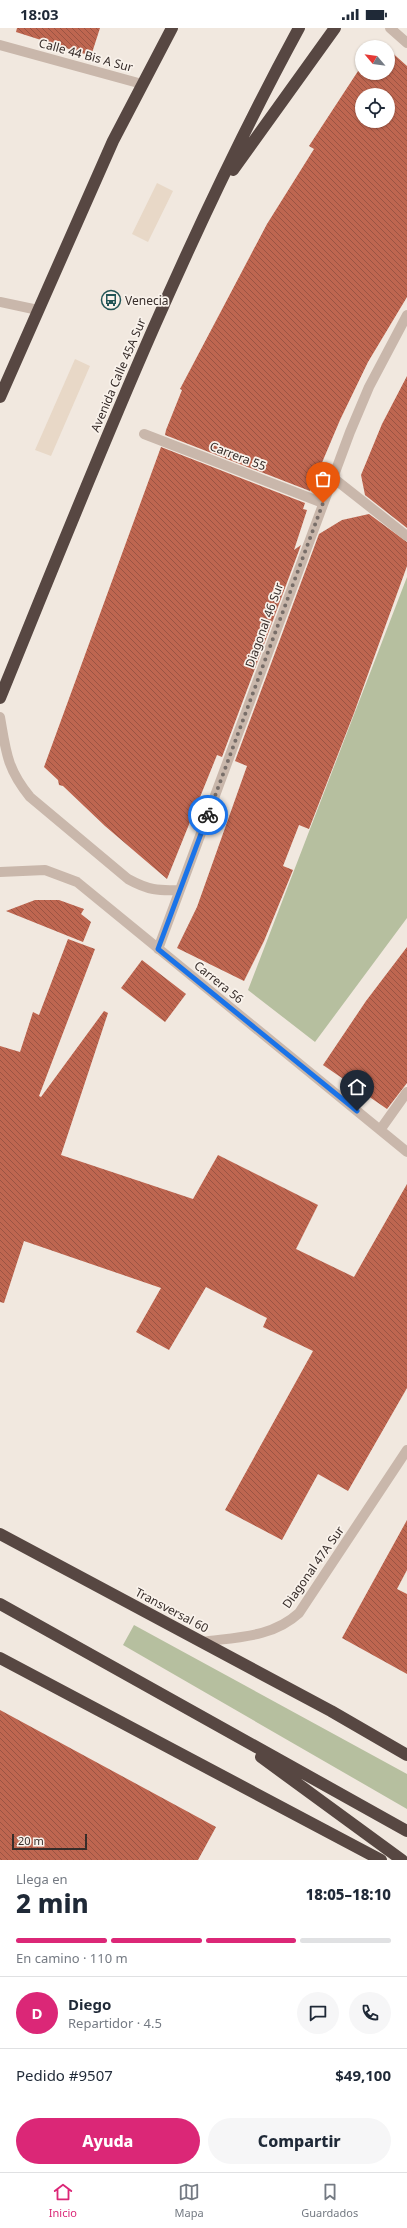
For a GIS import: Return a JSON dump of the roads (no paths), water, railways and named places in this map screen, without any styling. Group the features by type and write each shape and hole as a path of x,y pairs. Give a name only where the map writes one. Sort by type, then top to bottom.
{"highway":[{"path":"0,397 113,141 172,28"},
{"name":"Avenida Calle 45A Sur","path":"0,698 146,343 211,200 299,28"},
{"path":"211,200 335,28"},
{"name":"Transversal 60","path":"0,1534 331,1711 407,1755"},
{"path":"0,1604 407,1831"},
{"path":"0,1658 381,1860"},
{"name":"Transversal 60","path":"331,1711 407,1747"},
{"path":"216,1724 402,1860"}],"street":[{"path":"390,28 407,43"},
{"name":"Calle 44 Bis A Sur","path":"0,46 142,84"},
{"path":"0,302 38,310"},
{"name":"Diagonal 46 Sur","path":"158,949 332,477 370,387 407,315"},
{"name":"Carrera 55","path":"144,434 323,503"},
{"path":"332,477 407,536"},
{"path":"0,717 8,762 16,781 30,797 128,879 142,887 156,891 180,890"},
{"name":"Carrera 56","path":"0,872 44,870 77,882 407,1152"},
{"path":"380,1130 407,1092"},
{"name":"Diagonal 47A Sur","path":"201,1642 256,1634 273,1630 287,1623 309,1599 407,1450"},
{"path":"397,1465 407,1470"}],"place":[{"name":"Venecia","path":"111,300"}]}
